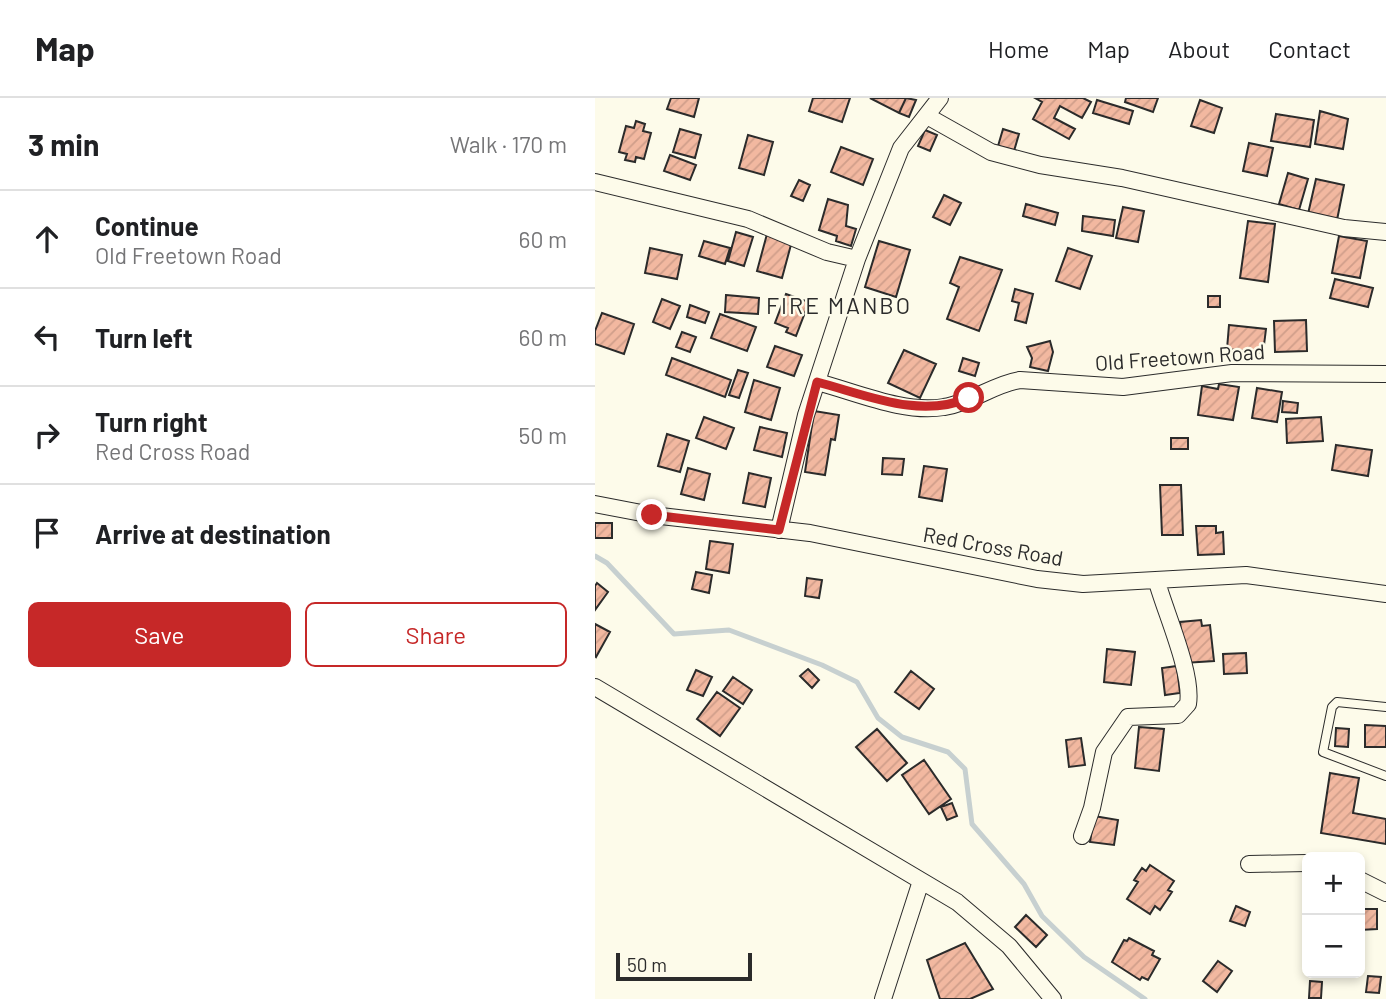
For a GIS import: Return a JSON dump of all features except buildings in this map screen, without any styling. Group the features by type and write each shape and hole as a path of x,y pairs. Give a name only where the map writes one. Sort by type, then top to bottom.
{"street":[{"path":"779,530 817,382 857,259 894,163 912,132 940,98"},
{"path":"927,117 991,152 1040,165 1122,178 1344,228 1386,232"},
{"path":"595,182 748,219 827,252 857,259"},
{"name":"Old Freetown Road","path":"817,382 925,408 947,407 1005,382 1020,380 1123,387 1232,373 1386,374"},
{"name":"Red Cross Road","path":"595,504 652,515 779,530 1037,579 1083,583 1157,582 1246,575 1386,594"},
{"path":"1082,836 1092,808 1104,752 1128,717 1178,715 1188,704 1187,670 1157,582"},
{"path":"595,687 957,902 1009,946 1053,999"},
{"path":"1248,864 1302,863"},
{"path":"883,999 921,881"},
{"path":"1365,882 1386,893"}],"lane":[{"path":"1386,707 1337,702 1332,707 1323,752 1386,776"}],"waterway":[{"path":"595,556 607,563 674,634 729,630 822,665 857,682 878,718 902,737 948,752 965,769 972,824 1024,884 1042,916 1084,957 1145,999"}],"district":[{"name":"FIRE MANBO","path":"839,306"}],"route":[{"path":"652,515 779,530 806,415 817,382 925,408 947,407 969,398"}]}
